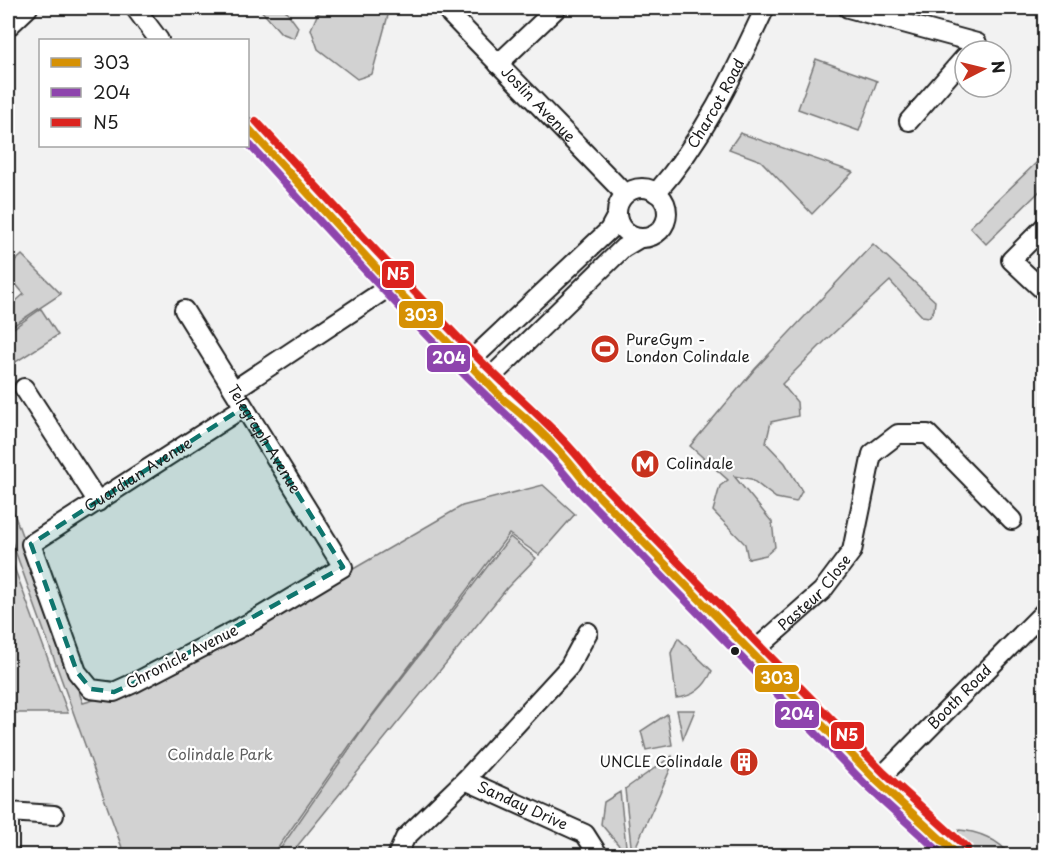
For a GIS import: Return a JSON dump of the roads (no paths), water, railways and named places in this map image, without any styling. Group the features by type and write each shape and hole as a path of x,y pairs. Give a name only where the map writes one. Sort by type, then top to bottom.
{"street":[{"path":"8,27 28,8"},
{"path":"135,8 158,39"},
{"path":"498,64 557,8"},
{"name":"Charcot Road","path":"656,192 684,161 706,127 765,8"},
{"path":"848,8 962,39"},
{"name":"Joslin Avenue","path":"450,14 625,194"},
{"path":"909,121 953,71"},
{"path":"249,129 392,285 486,382 526,417 877,781 960,855"},
{"path":"468,363 609,230 616,217 619,201 625,194 640,188 656,192 665,204 666,219 659,232 638,239 623,248 486,382"},
{"path":"616,217 624,232 638,239"},
{"path":"1044,227 1011,260 1044,291"},
{"path":"234,390 392,285"},
{"name":"Telegraph Avenue","path":"184,310 343,567"},
{"path":"24,388 98,502"},
{"name":"Guardian Avenue","path":"31,544 244,407"},
{"name":"Pasteur Close","path":"753,654 822,591 852,551 872,454 898,434 928,434 1011,520"},
{"name":"Chronicle Avenue","path":"31,544 77,672 91,689 114,692 253,621 343,567"},
{"name":"Booth Road","path":"877,781 1044,612"},
{"path":"465,780 569,667 588,632"},
{"name":"Sanday Drive","path":"397,855 405,838 465,780 585,834 599,855"},
{"path":"9,855 9,812 54,815"},
{"path":"941,837 949,855"}],"place":[{"name":"PureGym - London Colindale","path":"605,349"},
{"name":"Colindale","path":"645,464"},
{"name":"UNCLE Colindale","path":"744,762"}],"park label":[{"name":"Colindale Park","path":"220,755"}]}
